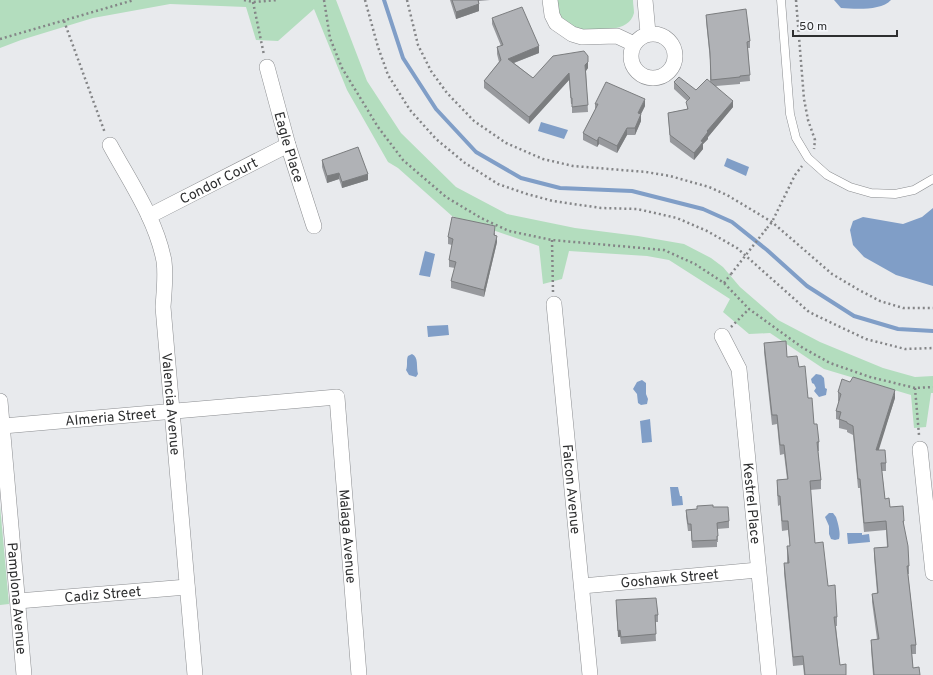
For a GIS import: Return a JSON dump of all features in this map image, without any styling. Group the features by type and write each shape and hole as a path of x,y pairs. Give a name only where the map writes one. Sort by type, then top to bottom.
{"street":[{"path":"550,0 552,14 556,23 572,34 582,37 617,36 634,44"},
{"path":"645,0 648,34"},
{"path":"655,33 663,35 669,39 674,46 676,53 672,68 660,77 646,77 635,68 632,61 631,54 634,44 642,36 648,34 655,33"},
{"name":"Eagle Place","path":"267,67 288,145 314,226"},
{"name":"Valencia Avenue","path":"110,144 149,216 164,262 165,275 163,307 195,675"},
{"name":"Condor Court","path":"149,216 288,145"},
{"name":"Falcon Avenue","path":"554,304 590,675"},
{"name":"Kestrel Place","path":"722,336 739,369 769,675"},
{"name":"Almeria Street","path":"3,426 337,397"},
{"name":"Malaga Avenue","path":"337,397 359,675"},
{"name":"Pamplona Avenue","path":"0,401 24,675"},
{"path":"920,449 933,573"},
{"name":"Goshawk Street","path":"582,586 758,570"},
{"name":"Cadiz Street","path":"18,601 187,587"}],"lane":[{"path":"781,0 790,114 796,138 808,158 833,178 850,187 871,193 895,194 914,190 933,179"}],"path":[{"path":"0,40 134,0"},
{"path":"244,0 253,2 278,0"},
{"path":"324,0 330,38 342,68 378,127 403,160 446,197 481,218 509,231 552,240 664,250 695,264 724,283 749,309 803,348 830,363 870,378 915,388 933,388"},
{"path":"365,0 378,47 388,75 410,110 436,139 465,163 498,184 553,201 589,207 637,209 677,218 707,230 737,248 809,312 836,326 866,339 905,349 933,348"},
{"path":"407,0 418,45 431,71 447,93 474,121 506,143 543,159 573,166 646,172 670,176 709,187 727,195 772,222 832,274 859,290 880,301 903,308 933,308"},
{"path":"253,2 267,67"},
{"path":"64,21 110,144"},
{"path":"724,283 767,228"},
{"path":"552,240 554,304"},
{"path":"722,336 749,309"},
{"path":"915,388 920,449"}],"green space":[{"path":"0,0 336,0 367,81 401,133 456,187 507,214 575,228 638,236 684,244 711,258 723,267 740,287 778,320 820,342 883,368 915,377 933,376 933,393 931,393 926,427 914,428 911,395 824,369 770,333 749,334 723,312 730,299 669,260 647,256 569,251 562,279 543,284 539,246 452,216 398,168 388,162 347,90 314,9 278,41 256,40 246,7 170,4 93,18 0,48"},
{"path":"557,0 633,0 634,13 626,24 620,27 605,30 583,31 575,28 561,17"},
{"path":"0,506 9,604 0,605"}],"water":[{"path":"834,0 891,0 887,4 881,6 860,9 841,8"},
{"path":"541,122 568,130 564,139 538,131"},
{"path":"727,158 749,167 746,176 724,166"},
{"path":"933,208 933,286 896,275 864,257 853,245 850,230 853,221 863,217 903,224 922,217"},
{"path":"425,251 435,254 430,277 419,275"},
{"path":"448,325 449,335 428,337 427,326"},
{"path":"412,354 416,357 418,374 416,377 409,375 406,370 408,356"},
{"path":"816,374 821,375 824,378 825,388 827,389 826,395 819,397 814,391 816,388 811,379"},
{"path":"642,380 646,383 646,394 648,399 647,404 641,405 638,403 637,394 633,389 637,382"},
{"path":"650,419 652,442 642,443 640,421"},
{"path":"670,487 678,487 680,496 682,496 683,505 672,506"},
{"path":"829,513 833,513 836,517 840,537 839,539 831,539 829,534 829,526 825,517"},
{"path":"847,533 862,533 862,535 869,534 870,542 848,544"}],"building":[{"path":"452,0 478,0 479,4 456,12"},
{"path":"522,7 539,46 508,59 533,78 553,56 584,51 588,56 588,62 585,65 588,105 572,107 569,73 529,117 484,81 501,60 497,47 503,45 492,18"},
{"path":"746,9 750,41 747,42 750,75 711,80 706,15"},
{"path":"679,77 696,90 707,79 733,101 707,131 708,132 701,141 703,142 694,153 670,135 668,113 688,109 686,102 690,98 674,82"},
{"path":"606,82 645,99 638,113 641,114 635,128 627,128 617,146 599,137 597,141 583,133 598,104 595,104"},
{"path":"358,147 368,174 342,182 339,173 327,176 322,160"},
{"path":"452,217 495,226 494,235 497,236 484,290 451,281 456,262 449,260 453,239 448,237"},
{"path":"786,341 787,357 797,356 799,367 805,366 808,398 812,398 814,424 817,424 819,442 817,442 821,480 810,481 815,543 823,542 828,586 835,585 837,617 834,617 840,665 846,664 846,675 805,675 803,656 793,657 784,563 789,563 787,546 790,546 788,521 782,521 777,480 788,479 784,445 780,445 777,415 772,415 764,343"},
{"path":"853,377 895,390 876,450 885,450 886,463 881,463 885,499 889,498 890,507 903,506 903,521 908,546 909,566 907,566 916,645 911,645 913,668 919,667 920,675 874,675 871,640 879,639 872,594 878,593 874,548 888,547 886,521 864,523 853,426 839,419 841,412 836,411 841,394 838,392 842,379 850,382"},
{"path":"713,505 713,507 728,507 729,521 717,523 717,540 692,541 691,524 688,524 686,510 697,509 697,506"},
{"path":"656,598 658,615 655,615 656,634 621,637 620,630 618,631 616,600"}],"waterway":[{"path":"384,0 403,58 436,109 476,152 521,178 560,188 632,191 703,209 732,222 767,250 807,286 854,316 898,329 933,331"}]}
